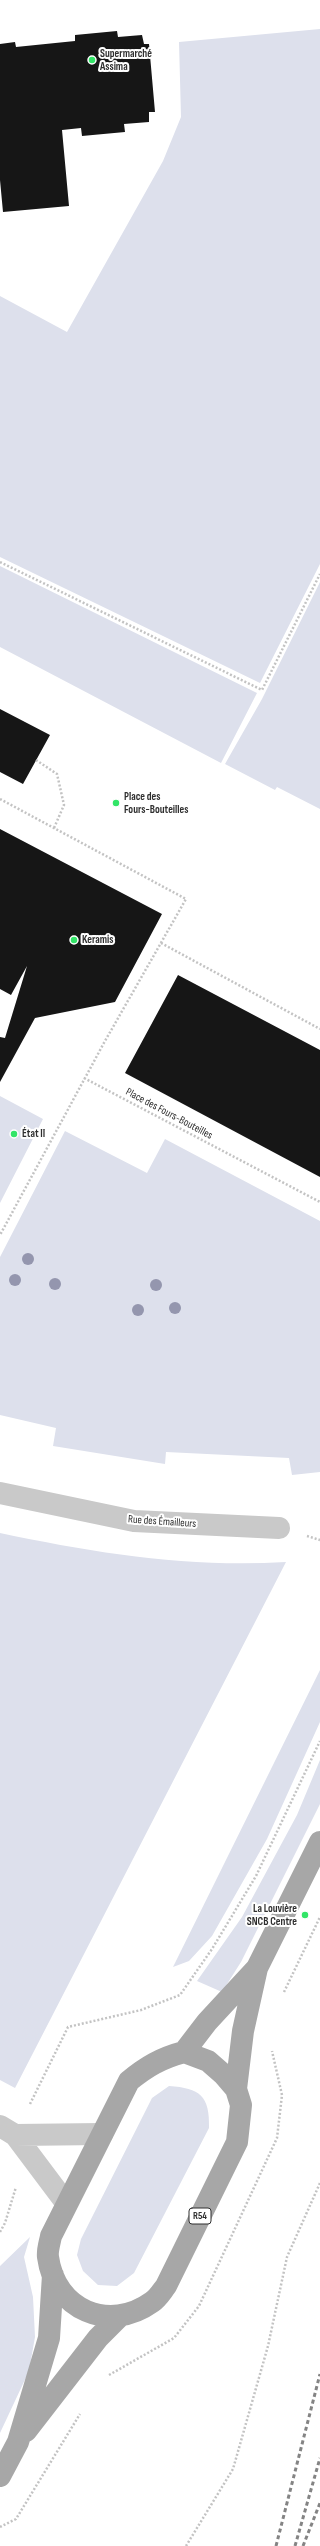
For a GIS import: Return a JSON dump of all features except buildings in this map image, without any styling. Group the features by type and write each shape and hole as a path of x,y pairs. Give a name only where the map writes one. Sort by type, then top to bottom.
{"main road":[{"name":"R54","path":"257,1968 207,2022 184,2052 164,2057 145,2068 129,2081 66,2203 51,2236 48,2256 53,2275 63,2294 80,2309 100,2315 119,2317 137,2311 154,2302 166,2286 237,2142 241,2105 236,2089 243,2031 257,1968 320,1842"},
{"path":"184,2052 208,2061 236,2089"},
{"name":"R54","path":"18,2442 49,2338 53,2275"},
{"name":"R54","path":"0,2476 18,2442 98,2338 119,2317"}],"street":[{"name":"Rue des Émailleurs","path":"0,1493 134,1521 279,1528"},
{"path":"8,2131 102,2134"},
{"path":"8,2131 66,2203"}],"path":[{"path":"0,562 262,690 320,574"},
{"path":"36,760 57,774 64,805 54,828"},
{"path":"0,799 186,898 84,1078 0,1235"},
{"path":"160,943 320,1029"},
{"name":"Place des Fours-Bouteilles","path":"84,1078 320,1202"},
{"path":"8,2131 68,2027 141,2010 180,1995 212,1949 256,1876 320,1741"},
{"path":"0,2232 5,2223 17,2181"},
{"path":"186,2546 233,2469 268,2346 287,2257 320,2183"}],"shaded area":[{"path":"320,29 320,564 260,683 0,557 0,296 67,332 163,161 181,117 179,42"},
{"path":"0,566 257,693 221,763 0,647"},
{"path":"320,582 320,809 277,787 275,790 225,764 262,699"},
{"path":"0,1096 43,1119 0,1203"},
{"path":"65,1131 147,1173 165,1139 320,1221 320,1472 292,1475 289,1458 166,1452 165,1464 53,1446 56,1428 0,1415 0,1257"},
{"path":"0,1533 107,1553 178,1561 214,1563 286,1562 15,2088 0,2080"},
{"path":"320,1670 320,1722 267,1839 212,1936 189,1961 173,1967"},
{"path":"320,1760 320,1804 241,1962 222,1992 197,1981 242,1917 297,1815"},
{"path":"169,2086 188,2089 201,2096 208,2108 209,2128 134,2273 117,2286 98,2285 83,2271 77,2255 81,2239 152,2098"},
{"path":"30,2237 24,2257 33,2297 35,2337 29,2371 0,2433 0,2266"}],"railway":[{"path":"276,2546 320,2374"},
{"path":"295,2546 320,2458"},
{"path":"303,2546 320,2503"}],"place":[{"name":"Supermarché Assima","path":"92,60"},
{"name":"Place des Fours-Bouteilles","path":"116,803"},
{"name":"Keramis","path":"74,940"},
{"name":"État II","path":"14,1134"},
{"name":"La Louvière SNCB Centre","path":"305,1915"}]}
